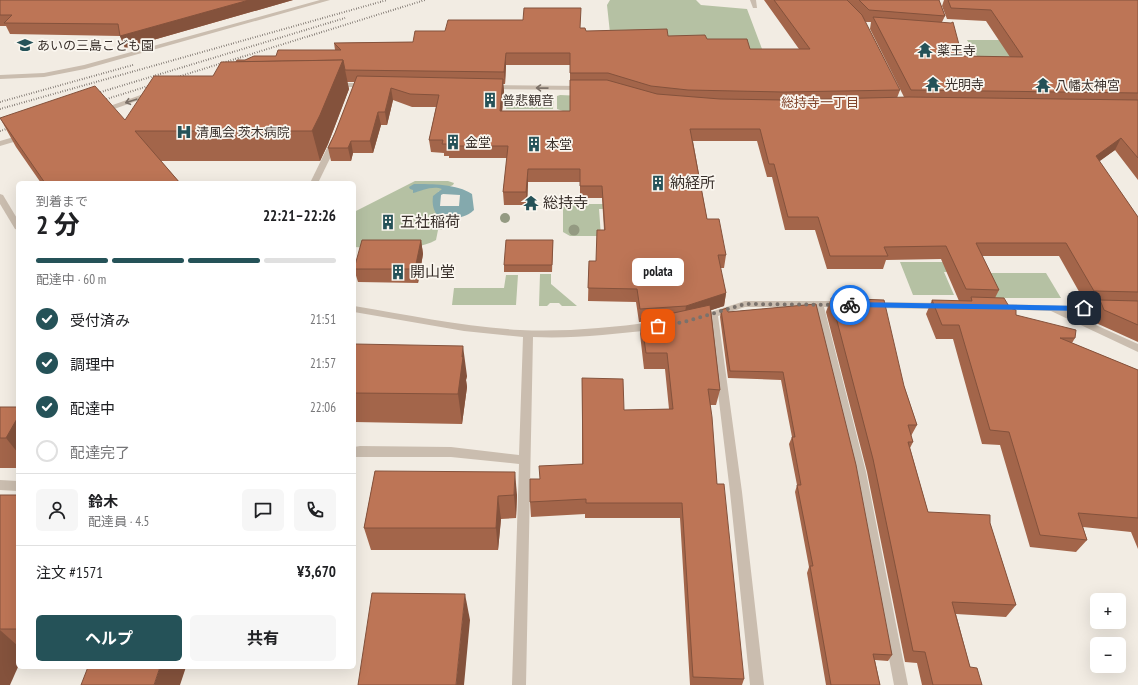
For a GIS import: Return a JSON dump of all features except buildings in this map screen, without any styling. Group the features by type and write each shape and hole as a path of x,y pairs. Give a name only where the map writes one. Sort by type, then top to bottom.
{"street":[{"path":"0,77 44,75 85,67 327,0"},
{"path":"753,0 755,7"},
{"path":"324,86 353,89 378,85"},
{"path":"481,87 591,88"},
{"path":"95,113 161,91"},
{"path":"0,144 29,134"},
{"path":"315,181 335,138"},
{"path":"0,197 16,225"},
{"path":"691,321 745,304 850,305"},
{"path":"818,304 860,472 901,685"},
{"path":"865,305 951,306"},
{"path":"989,307 1115,309"},
{"path":"1051,308 1138,348"},
{"path":"356,309 501,332 587,332 661,325"},
{"path":"713,315 736,492 757,685"},
{"path":"519,685 528,333"},
{"path":"356,452 451,452 524,460"},
{"path":"0,485 16,486"}],"green space":[{"path":"610,0 696,0 701,5 747,9 765,57 610,33 607,5"},
{"path":"967,40 1000,40 1016,64 982,64"},
{"path":"507,95 554,95 553,109 506,109"},
{"path":"557,96 583,96 584,109 566,112 557,109"},
{"path":"415,181 448,181 454,183 453,185 438,192 439,217 446,218 446,224 443,229 438,230 436,240 417,247 396,249 356,247 356,211"},
{"path":"570,204 621,204 621,209 599,209 601,236 570,236 563,232 563,207"},
{"path":"900,262 971,262 976,272 944,272 954,295 913,295"},
{"path":"982,273 1046,273 1061,298 994,298"},
{"path":"540,274 551,274 551,284 577,306 562,306 559,303 550,303 547,306 539,306"},
{"path":"506,275 518,275 516,305 452,305 454,288 504,288"}],"water":[{"path":"414,184 429,184 459,188 472,194 474,210 462,217 439,217 433,207 433,196 442,189 431,188 413,193 413,190 409,187","holes":["441,195 460,195 459,206 440,206"]}],"railway":[{"path":"0,109 387,0"},
{"path":"97,102 425,0"},
{"path":"91,95 345,18"},
{"path":"0,102 133,65"},
{"path":"0,131 16,126"}],"way so far":[{"path":"658,326 713,315 745,304 850,305"}],"place":[{"name":"あいの三島こども園","path":"25,45"},
{"name":"薬王寺","path":"925,50"},
{"name":"光明寺","path":"933,84"},
{"name":"八幡太神宮","path":"1043,85"},
{"name":"普悲観音","path":"490,100"},
{"name":"清風会 茨木病院","path":"184,132"},
{"name":"金堂","path":"453,142"},
{"name":"本堂","path":"534,144"},
{"name":"納経所","path":"658,183"},
{"name":"総持寺","path":"531,203"},
{"name":"五社稲荷","path":"388,222"},
{"name":"開山堂","path":"398,272"},
{"name":"polata","path":"658,326"}],"district":[{"name":"総持寺一丁目","path":"820,102"}],"route":[{"path":"850,305 1084,308"}]}
